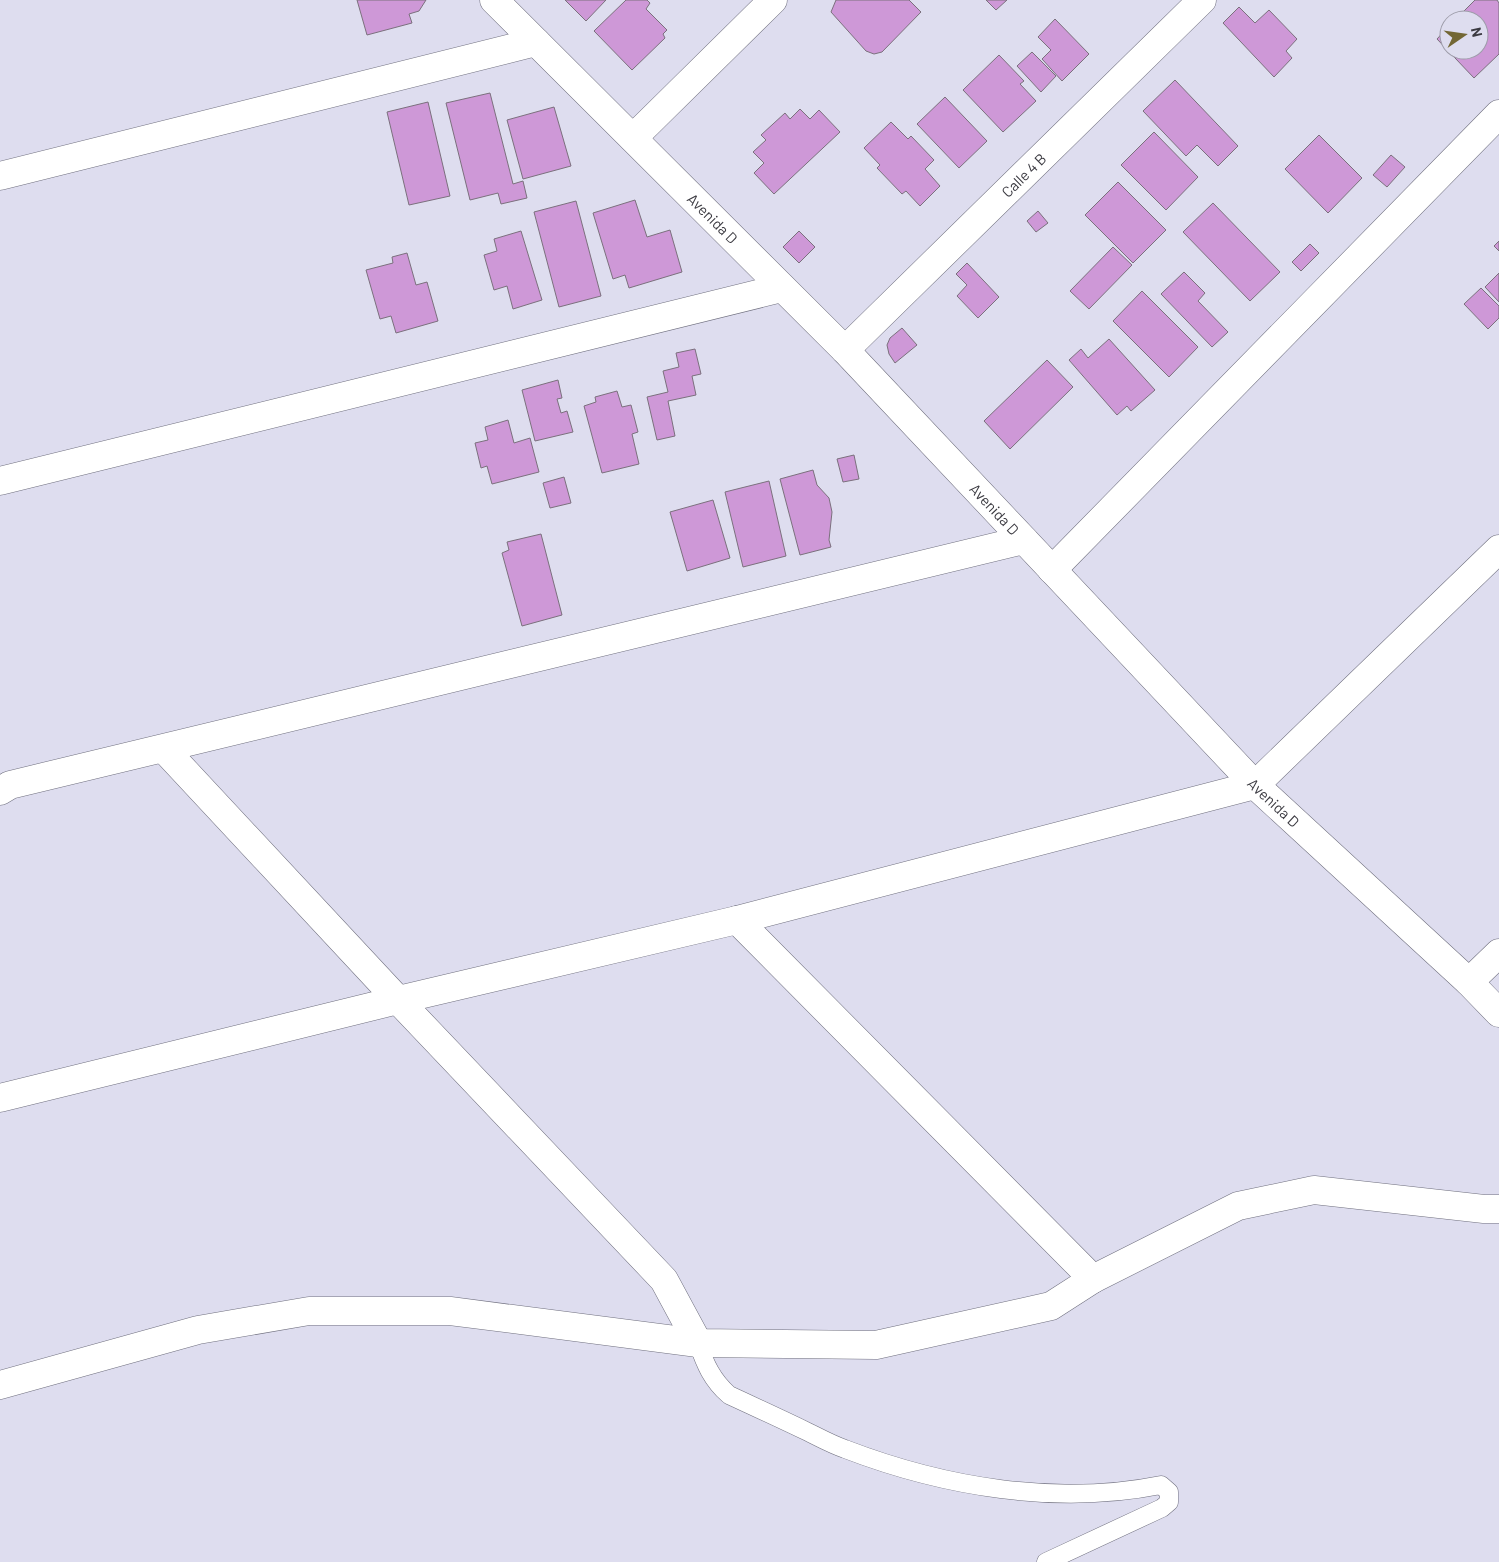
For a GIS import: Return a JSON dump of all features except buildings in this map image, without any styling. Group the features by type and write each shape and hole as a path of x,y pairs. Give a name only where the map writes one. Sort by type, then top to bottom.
{"street":[{"name":"Avenida D","path":"494,0 845,350 1255,785 1469,982 1499,1012"},
{"path":"633,138 773,0"},
{"name":"Calle 4 B","path":"845,350 1202,0"},
{"path":"0,176 536,42"},
{"path":"1052,570 1499,114"},
{"path":"0,481 782,288"},
{"path":"0,791 10,785 1024,540"},
{"path":"0,1098 398,1000 736,920 1255,785 1499,549"},
{"path":"164,749 398,1000 664,1280 698,1343"},
{"path":"736,920 1092,1279"},
{"path":"1469,982 1499,954"},
{"path":"0,1385 198,1330 309,1310 450,1311 698,1343 876,1345 1051,1306 1092,1279 1238,1206 1314,1190 1484,1209 1499,1209"}],"lane":[{"path":"698,1343 710,1374 718,1386 729,1395 844,1449 898,1467 980,1485 1047,1494 1109,1492 1161,1486 1169,1492 1169,1502 1162,1508 1046,1562"}]}
